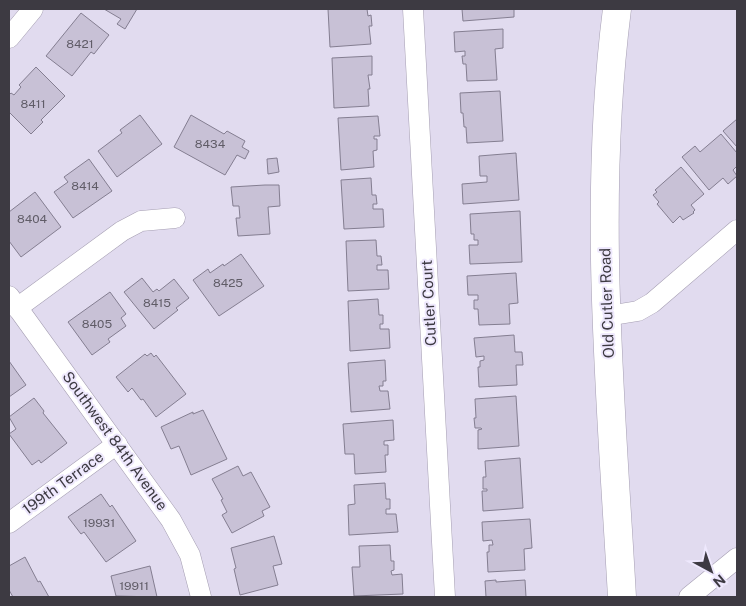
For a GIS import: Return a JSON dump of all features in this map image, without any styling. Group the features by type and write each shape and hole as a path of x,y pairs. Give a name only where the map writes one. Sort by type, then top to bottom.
{"main road":[{"name":"Old Cutler Road","path":"617,9 607,134 605,270 622,597"}],"street":[{"path":"9,38 33,9"},
{"name":"Cutler Court","path":"412,9 445,597"},
{"path":"13,302 122,231 141,221 175,218"},
{"path":"607,316 638,311 652,304 737,230"},
{"name":"Southwest 84th Avenue","path":"13,302 164,508 190,555 201,597"},
{"name":"199th Terrace","path":"9,523 117,444"},
{"path":"689,597 734,567"}],"building":[{"path":"104,9 137,9 125,29 117,24 121,19"},
{"path":"328,9 367,9 368,16 371,15 372,26 369,26 371,44 330,47"},
{"path":"462,9 514,9 514,17 463,21"},
{"path":"81,13 109,35 94,54 91,52 72,76 46,56"},
{"path":"503,29 503,48 495,49 497,80 467,81 466,64 463,64 462,56 465,56 465,51 455,52 454,32"},
{"path":"372,56 372,75 368,75 370,89 368,89 369,106 334,108 332,58"},
{"path":"36,67 65,96 41,120 43,122 31,134 9,112 9,95 11,93 14,95 21,87 19,85"},
{"path":"500,91 503,141 467,143 466,127 464,127 463,113 461,113 460,93"},
{"path":"140,115 162,144 117,177 98,151 122,133 120,130"},
{"path":"191,115 224,134 227,131 245,141 242,147 249,151 245,159 237,155 225,175 174,147"},
{"path":"378,116 380,136 374,136 374,139 377,139 377,150 373,151 374,167 341,170 338,118"},
{"path":"737,119 737,147 723,131"},
{"path":"721,134 737,153 737,166 733,170 737,176 728,184 723,178 709,190 682,157 695,146 700,152"},
{"path":"516,153 519,200 463,204 462,184 487,182 487,176 480,176 479,156"},
{"path":"277,158 279,172 268,174 267,159"},
{"path":"89,159 112,191 73,218 54,192 68,182 64,177"},
{"path":"681,167 704,194 691,205 695,210 694,213 683,220 680,216 673,223 657,204 659,202 653,195 657,192 655,190"},
{"path":"371,178 372,195 376,195 377,204 373,204 373,209 383,209 384,227 344,229 341,180"},
{"path":"279,185 280,206 268,207 270,234 238,236 236,218 240,218 239,206 233,206 231,187"},
{"path":"35,192 61,227 21,257 9,241 9,212"},
{"path":"520,211 522,262 470,264 469,245 478,245 478,240 474,240 474,234 471,234 470,214"},
{"path":"376,240 377,256 381,256 382,265 377,265 377,270 388,270 389,289 348,291 346,241"},
{"path":"241,254 264,286 219,316 193,280 208,269 210,273"},
{"path":"516,273 518,303 509,304 510,324 479,325 478,309 474,309 474,300 478,300 478,295 468,295 467,276"},
{"path":"142,278 153,292 157,289 159,291 174,279 189,298 176,308 178,310 154,329 124,292"},
{"path":"110,292 126,314 121,318 126,326 108,339 110,342 92,355 68,322"},
{"path":"378,299 379,315 383,315 383,324 380,324 380,329 389,329 390,348 350,351 348,301"},
{"path":"514,335 515,352 522,352 523,365 516,365 517,385 479,387 478,367 480,367 480,361 484,360 484,356 476,357 474,338"},
{"path":"151,353 154,357 156,355 186,394 156,417 132,388 128,392 116,377 145,354 147,356"},
{"path":"385,360 386,381 383,381 383,386 379,386 380,391 388,391 390,409 351,412 348,363"},
{"path":"9,361 26,385 9,397"},
{"path":"516,396 519,446 478,449 478,430 482,429 475,428 475,399"},
{"path":"34,398 44,411 43,413 67,443 41,463 39,460 32,465 9,434 16,429 9,417"},
{"path":"203,410 227,459 191,475 179,446 171,449 161,427 193,412 193,414"},
{"path":"393,420 394,440 384,441 384,445 388,445 388,455 385,455 386,472 355,474 354,454 345,454 343,424"},
{"path":"520,458 523,508 483,511 482,491 487,491 487,489 483,489 483,477 486,477 485,461"},
{"path":"238,466 243,476 251,472 270,507 262,511 264,516 232,533 222,515 227,512 221,500 223,499 212,479"},
{"path":"385,483 386,499 390,499 390,509 386,509 386,514 396,514 398,532 349,535 348,505 355,504 354,485"},
{"path":"101,494 110,507 112,505 136,541 106,562 84,532 81,534 68,517"},
{"path":"530,519 532,548 524,549 525,570 488,572 487,552 489,552 489,545 493,545 492,540 483,541 482,522"},
{"path":"274,536 282,564 273,566 278,585 240,595 231,548"},
{"path":"390,545 391,561 394,561 394,570 391,571 392,575 402,574 403,594 354,596 352,567 360,567 359,546"},
{"path":"25,557 38,582 40,581 49,597 13,597 9,590 9,566"},
{"path":"150,566 157,597 116,596 111,576"},
{"path":"496,580 496,582 525,580 526,597 486,597 485,581"}]}
